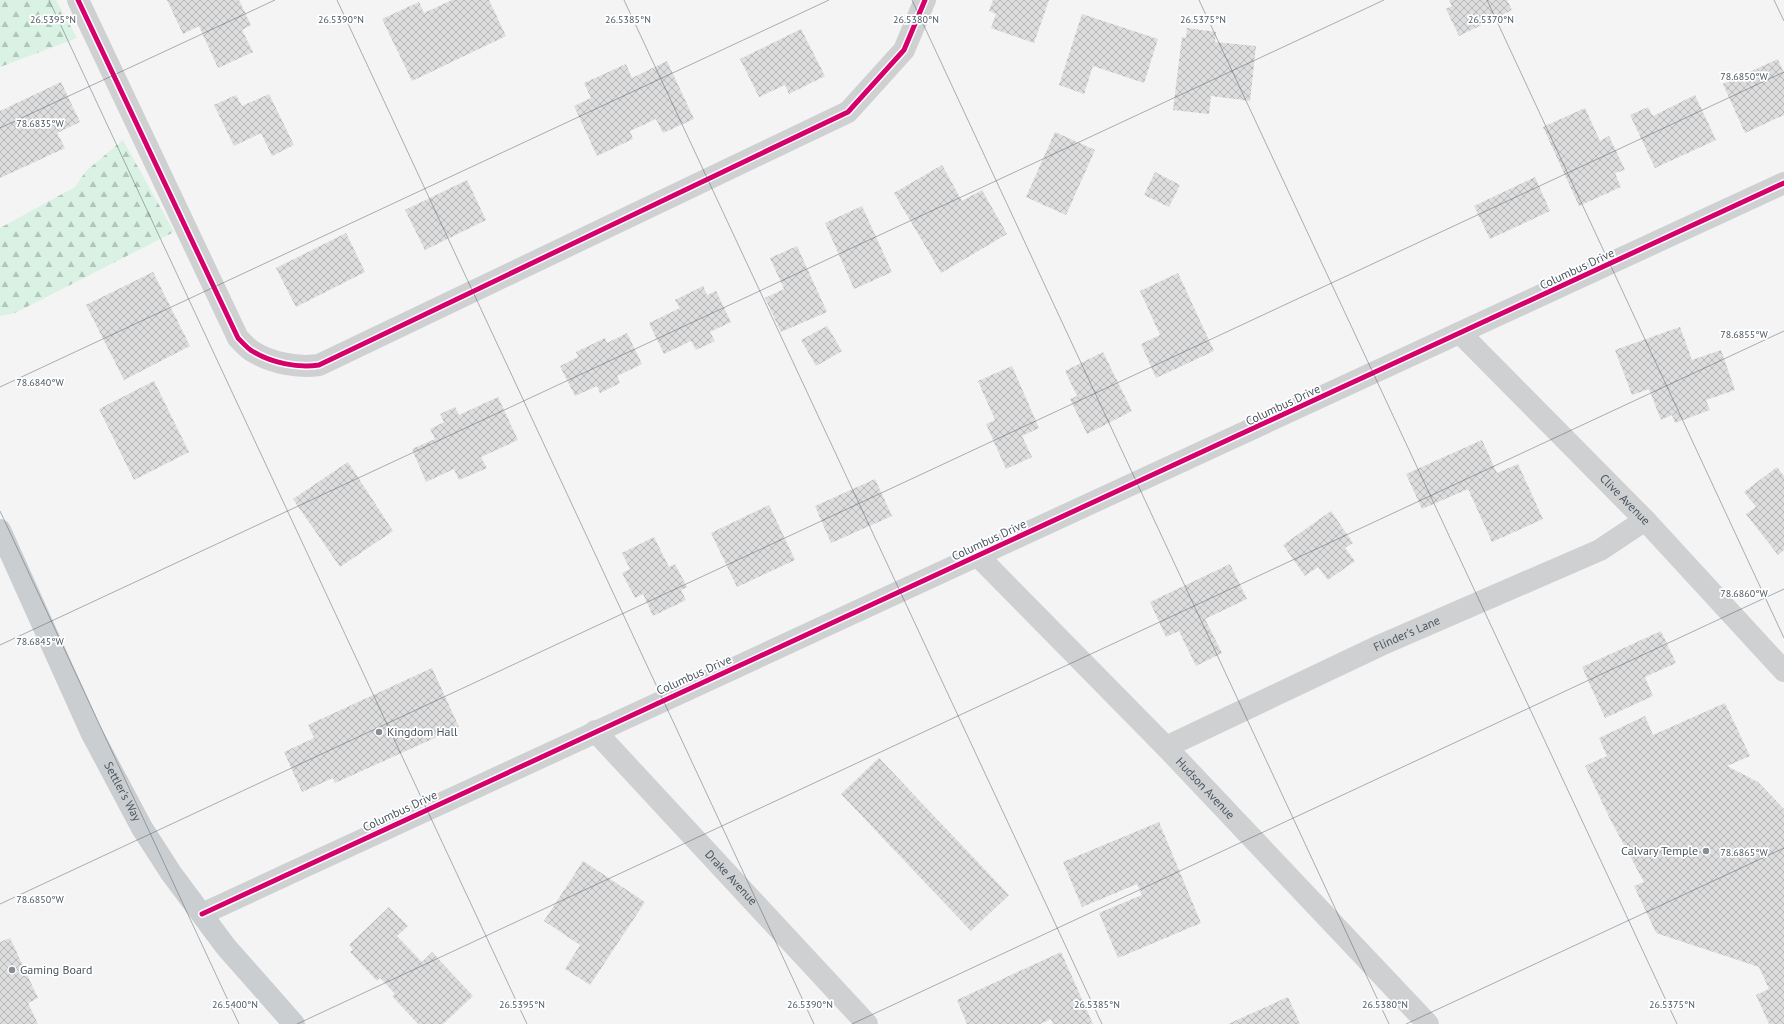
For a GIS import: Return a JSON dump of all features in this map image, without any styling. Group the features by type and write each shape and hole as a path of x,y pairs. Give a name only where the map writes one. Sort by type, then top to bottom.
{"main road":[{"name":"Settler's Way","path":"0,530 91,732 126,801 171,873 226,947 294,1024"}],"street":[{"path":"78,0 238,338 251,351 277,361 303,367 318,366 848,112 904,50 925,0"},
{"name":"Columbus Drive","path":"202,914 595,731 1461,334 1784,183"},
{"name":"Clive Avenue","path":"1461,334 1645,520 1784,671"},
{"name":"Flinder's Lane","path":"1166,747 1381,645 1600,550 1645,520"},
{"name":"Hudson Avenue","path":"978,556 1166,747 1428,1024"},
{"name":"Drake Avenue","path":"595,731 867,1024"}],"green space":[{"path":"0,0 56,0 77,38 0,67"},
{"path":"123,140 174,232 15,313 0,316 0,228 75,187 86,171"}],"building":[{"path":"167,0 239,0 251,25 242,30 253,52 218,68 199,26 183,34"},
{"path":"452,0 489,0 506,36 412,81 382,19 419,2 424,13"},
{"path":"993,0 1049,0 1034,43 991,28 996,14 989,11"},
{"path":"1449,0 1507,0 1512,10 1459,36 1446,9 1452,6"},
{"path":"1082,14 1158,39 1144,83 1093,66 1084,94 1059,85"},
{"path":"1187,28 1216,32 1215,42 1256,46 1250,101 1211,96 1209,114 1173,110 1182,37 1186,38"},
{"path":"801,29 825,76 789,94 785,85 759,97 740,59"},
{"path":"1778,59 1784,73 1784,115 1745,133 1723,84"},
{"path":"667,61 694,119 663,133 656,119 630,131 633,139 597,156 574,106 591,98 584,83 626,64 632,78"},
{"path":"61,82 80,122 57,133 65,148 0,178 0,111"},
{"path":"269,94 294,145 272,156 261,133 234,146 214,105 236,95 242,106"},
{"path":"1695,95 1716,140 1655,168 1630,115 1648,107 1653,116"},
{"path":"1585,108 1600,141 1609,136 1625,170 1615,173 1621,187 1579,206 1543,127"},
{"path":"1055,132 1095,150 1066,215 1026,197"},
{"path":"942,165 962,201 982,190 1007,234 941,273 894,193"},
{"path":"1155,172 1180,185 1169,207 1144,195"},
{"path":"1535,177 1550,211 1490,239 1474,206"},
{"path":"467,180 486,220 425,250 405,210"},
{"path":"862,206 892,272 854,289 825,223"},
{"path":"346,233 365,272 296,307 276,268"},
{"path":"797,246 827,312 781,332 765,298 784,289 770,258"},
{"path":"153,272 190,346 124,380 86,305"},
{"path":"1178,273 1214,351 1156,378 1141,344 1160,335 1140,291"},
{"path":"703,286 707,295 716,291 731,322 710,332 715,341 696,350 691,341 664,354 649,323 680,308 675,300"},
{"path":"827,326 842,351 816,366 801,340"},
{"path":"1680,327 1692,360 1721,350 1735,390 1706,400 1710,410 1675,423 1672,415 1661,420 1649,389 1632,395 1615,350"},
{"path":"627,333 642,364 617,376 620,383 600,393 597,386 575,396 560,366 578,357 576,352 605,338 607,343"},
{"path":"1103,352 1132,411 1087,434 1070,399 1077,396 1065,371"},
{"path":"1012,366 1039,428 1022,436 1032,457 1006,469 986,424 995,420 978,381"},
{"path":"154,381 189,452 134,480 99,409"},
{"path":"498,397 518,440 481,457 487,468 459,480 454,469 426,482 412,449 435,439 430,429 444,422 440,414 455,407 459,415"},
{"path":"1482,440 1497,473 1518,464 1543,519 1492,542 1468,489 1422,509 1406,474"},
{"path":"348,462 393,531 340,567 293,499"},
{"path":"1777,467 1784,476 1784,550 1778,555 1746,514 1756,507 1744,492"},
{"path":"875,479 892,516 831,543 815,506"},
{"path":"769,505 795,560 737,587 711,533"},
{"path":"1331,511 1353,543 1345,548 1355,561 1328,580 1318,567 1305,576 1283,545"},
{"path":"654,537 669,567 675,564 687,587 681,590 686,600 653,616 643,594 635,598 622,573 630,569 622,553"},
{"path":"1230,564 1247,599 1205,619 1222,653 1196,666 1179,631 1166,637 1150,602"},
{"path":"1661,631 1676,663 1645,677 1653,696 1605,718 1582,667"},
{"name":"Kingdom Hall","path":"432,668 459,727 335,783 333,778 302,792 284,752 314,738 308,725"},
{"name":"Calvary Temple","path":"1725,703 1750,756 1727,766 1758,782 1784,809 1784,1024 1769,1024 1756,995 1769,989 1759,967 1656,933 1634,886 1644,882 1610,819 1585,766 1607,756 1599,738 1645,716 1653,735"},
{"path":"879,758 1009,895 971,931 841,794"},
{"path":"1159,822 1201,923 1118,958 1099,913 1142,895 1137,884 1082,907 1063,862"},
{"path":"583,861 645,902 590,985 565,969 580,945 544,921"},
{"path":"389,907 408,926 397,936 422,962 432,952 473,996 443,1024 418,1024 392,996 395,994 380,978 377,981 350,952 353,949 349,945"},
{"name":"Gaming Board","path":"10,938 38,998 28,1003 38,1024 0,1024 0,942"},
{"path":"1061,952 1093,1024 1053,1024 1051,1019 1040,1024 967,1024 957,1000"},
{"path":"1288,997 1300,1024 1228,1024"}],"cycle path":[{"path":"78,0 238,338 250,350 267,359 284,364 302,366 319,365 848,112 904,50 925,0"},
{"path":"202,914 1784,183"}],"place":[{"name":"Kingdom Hall","path":"379,732"},
{"name":"Calvary Temple","path":"1706,851"},
{"name":"Gaming Board","path":"12,970"}]}
